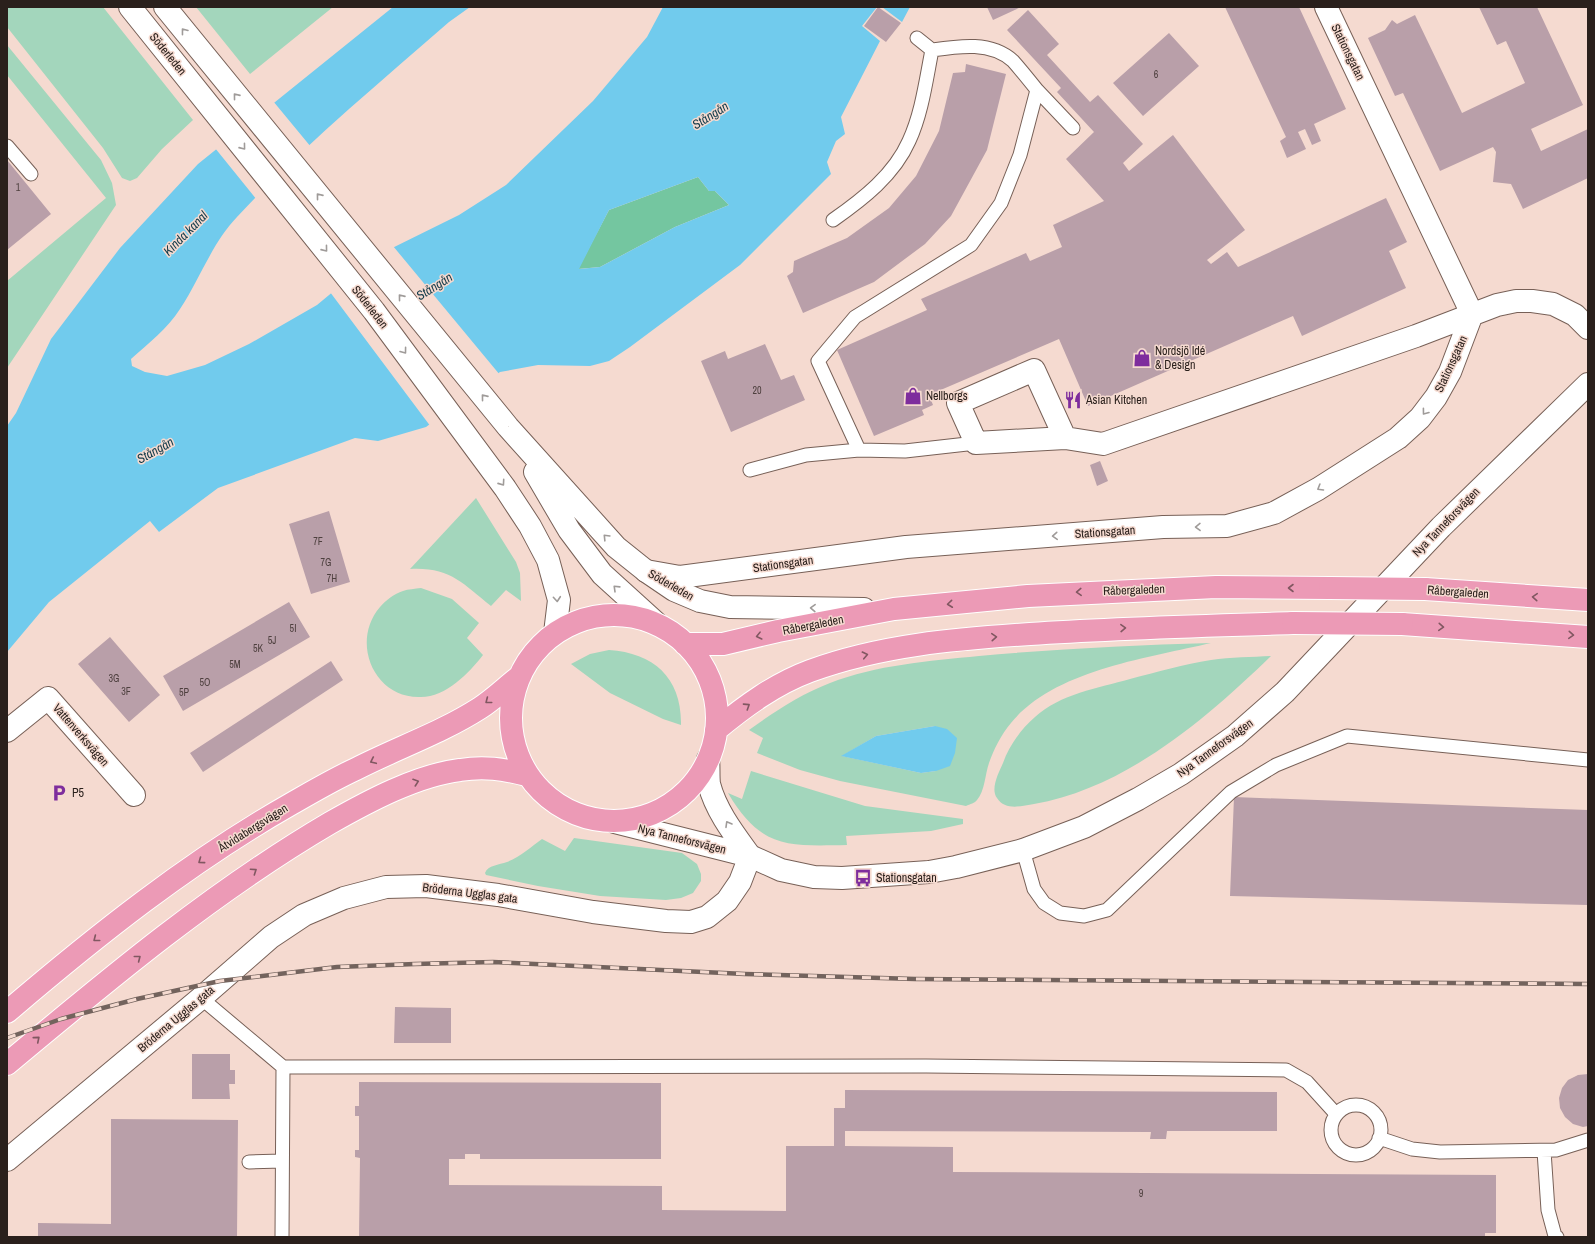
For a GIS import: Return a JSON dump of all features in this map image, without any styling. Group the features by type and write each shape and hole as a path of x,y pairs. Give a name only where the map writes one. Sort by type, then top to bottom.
{"main road":[{"name":"Söderleden","path":"130,7 374,311 479,451 530,526 548,560 559,600 555,633"},
{"name":"Söderleden","path":"165,7 203,56 508,428 616,547 646,571 674,590 700,602 730,607 894,609"},
{"name":"Stationsgatan","path":"646,571 680,577 906,547 1163,527 1227,526 1254,520 1274,513 1318,489 1398,438 1420,418 1436,397 1450,372 1472,314 1326,7"},
{"name":"Stationsgatan","path":"976,443 1065,438 1103,444 1416,336 1497,305 1516,301 1532,301 1564,308 1575,315 1588,328"},
{"path":"976,443 958,403 1034,370 1065,438"},
{"name":"Nya Tanneforsvägen","path":"615,822 750,856 781,870 814,877 863,878 956,867 1023,850 1084,827 1138,800 1181,774 1235,736 1285,692 1441,527 1588,384"},
{"name":"Söderleden","path":"508,428 585,554 602,574 656,623"},
{"name":"Råbergaleden","path":"685,644 723,644 778,631 894,609 1028,596 1118,590 1216,587 1425,589 1588,600"},
{"path":"604,615 630,616 656,623 685,644 698,658 714,693 717,711 716,730 708,759 697,780 681,797 661,810 639,819 615,822 589,819 565,810 544,795 527,775 517,756 512,737 510,717 513,696 519,677 532,655 540,645 555,633 579,621 604,615"},
{"path":"716,730 743,708 772,690 810,672 855,657 918,644 1106,629 1293,623 1402,624 1588,637"},
{"name":"Åtvidabergsvägen","path":"7,1012 55,971 126,915 211,854 290,805 348,772 450,725 481,707 519,677"},
{"name":"Vattenverksvägen","path":"7,731 48,698 134,795"},
{"name":"Nya Tanneforsvägen","path":"708,759 709,783 716,802 729,827 750,856"},
{"path":"7,1064 192,916 294,844 351,811 381,795 418,781 458,770 498,768 527,775"},
{"name":"Bröderna Ugglas gata","path":"7,1160 201,998 271,937 304,914 344,898 386,888 426,886 498,895 593,912 666,921 692,922 707,917 727,901 740,882 750,856"}],"lane":[{"path":"917,38 932,50 963,45 991,49 1012,60 1037,90 1073,128"},
{"path":"833,220 859,202 888,173 908,142 921,104 932,50"},
{"path":"860,450 818,361 855,317 971,245 1001,203 1020,155 1037,90"},
{"path":"7,146 31,174"},
{"path":"750,470 806,455 860,450 905,451 976,443"},
{"path":"1023,850 1034,889 1044,903 1060,913 1084,916 1107,910 1231,792 1276,765 1347,736 1588,760"},
{"path":"201,998 283,1067 926,1066 1286,1070 1307,1082 1336,1114"},
{"path":"282,1237 283,1067"},
{"path":"1351,1105 1360,1105 1368,1108 1375,1114 1379,1121 1379,1138 1375,1146 1368,1151 1360,1154 1352,1154 1337,1146 1332,1134 1332,1122 1336,1114 1343,1108 1351,1105"},
{"path":"1379,1138 1412,1149 1440,1152 1544,1151 1556,1150 1588,1140"},
{"path":"1544,1151 1548,1210 1555,1236 1557,1237"},
{"path":"249,1162 282,1161"}],"green space":[{"path":"7,7 103,7 193,120 162,149 137,178 130,181 122,178 103,148 7,27"},
{"path":"196,7 333,7 250,74"},
{"path":"7,45 101,160 112,183 116,205 7,368 7,281 106,198 7,75"},
{"path":"698,177 709,191 715,191 729,205 675,227 600,267 578,269 609,210"},
{"path":"476,498 516,562 520,573 521,601 506,590 491,606 455,578 435,571 410,569"},
{"path":"421,588 452,599 479,623 467,638 483,655 456,683 439,693 421,697 405,695 391,689 379,679 372,666 367,651 367,636 371,621 385,602 400,592"},
{"path":"1211,643 1131,661 1077,678 1052,690 1029,705 1011,723 1001,737 989,763 980,796 975,802 966,806 840,781 800,770 757,753 763,738 749,730 788,704 819,687 848,677 884,668 922,662 1008,654","holes":["935,726 936,771 921,773 842,756 876,736"]},
{"path":"609,650 639,656 652,663 662,671 671,681 676,694 680,708 681,725 663,719 610,693 571,664 590,654"},
{"path":"1271,656 1246,680 1192,726 1163,748 1132,767 1101,783 1068,796 1034,804 1014,807 1004,805 997,798 994,790 997,776 1016,738 1035,717 1056,703 1068,697 1092,689 1191,664 1226,658"},
{"path":"751,771 865,806 963,819 963,824 931,831 846,836 847,845 792,844 765,834 752,825 728,793 742,799"},
{"path":"574,838 682,853 697,864 701,874 701,881 693,893 681,898 666,900 600,896 538,886 486,875 485,873 489,868 507,862 525,852 542,839 565,851"}],"water":[{"path":"393,7 470,7 449,22 341,116 288,165 228,227 213,250 187,298 170,323 131,359 132,366 145,372 167,376 205,365 249,344 317,305 376,256 459,215 506,185 593,101 647,37 663,7 877,7 862,26 880,41 841,117 845,134 836,141 827,162 831,174 740,265 630,347 609,361 590,366 538,365 500,372 426,427 378,441 355,438 218,488 159,532 150,521 49,602 7,652 7,426 16,413 51,339 120,248 198,164","holes":["698,177 709,191 715,191 729,205 675,227 600,267 579,269 609,210"]},
{"path":"882,7 910,7 902,22"},
{"path":"935,726 947,729 957,738 955,753 950,766 936,771 921,773 841,756 876,736"}],"pier":[{"path":"273,101 311,147 257,200 215,148"},
{"path":"393,246 500,375 431,427 330,292 375,255"}],"building":[{"path":"878,7 901,23 886,42 864,26"},
{"path":"987,7 1021,7 993,20"},
{"path":"1225,7 1299,7 1346,109 1314,124 1321,141 1312,145 1305,129 1298,132 1306,149 1287,158 1280,141 1286,137"},
{"path":"1479,7 1537,7 1583,105 1531,129 1541,151 1588,129 1588,178 1523,209 1511,184 1493,182 1496,152 1493,147 1440,171 1403,93 1395,96 1368,38 1385,30 1392,20 1397,24 1415,15 1462,113 1525,83 1506,41 1497,45"},
{"path":"1028,10 1059,44 1047,55 1090,102 1098,95 1143,144 1123,163 1129,171 1173,135 1245,230 1207,260 1211,264 1227,252 1238,267 1386,198 1407,242 1389,251 1406,288 1302,336 1293,316 1088,406 1059,339 929,395 933,405 922,410 924,415 874,436 837,350 927,310 921,299 1026,253 1030,261 1062,247 1053,225 1104,201 1066,159 1094,132 1057,92 1061,88 1007,30"},
{"path":"1169,33 1199,66 1143,116 1113,83"},
{"path":"966,64 1006,74 987,150 951,216 925,244 874,282 803,313 787,276 793,272 794,261 847,238 889,208 916,176 939,131 953,73 965,72"},
{"path":"7,160 51,214 7,250"},
{"path":"765,344 781,380 794,375 805,400 731,432 701,361 725,351 728,359"},
{"path":"1100,461 1108,481 1097,486 1090,465"},
{"path":"329,511 350,582 311,594 289,524"},
{"path":"289,602 310,637 183,711 163,676"},
{"path":"110,637 160,695 129,722 78,664"},
{"path":"331,661 343,680 203,772 190,753"},
{"path":"1234,797 1588,810 1588,905 1230,896"},
{"path":"395,1007 451,1008 451,1043 394,1043"},
{"path":"192,1054 230,1054 230,1070 235,1070 235,1084 229,1084 230,1099 192,1099"},
{"path":"1588,1074 1588,1126 1583,1127 1573,1124 1565,1117 1560,1108 1559,1098 1562,1088 1568,1080 1578,1075"},
{"path":"359,1082 661,1083 661,1159 480,1159 480,1154 465,1154 465,1159 449,1159 449,1185 662,1186 662,1210 786,1211 786,1146 834,1146 834,1108 845,1108 845,1090 1277,1092 1277,1131 1167,1131 1166,1139 1150,1139 1151,1132 845,1131 845,1146 953,1147 953,1172 1496,1175 1496,1233 1485,1233 1485,1237 359,1237 360,1158 355,1157 355,1150 359,1150 359,1116 355,1116 355,1106 359,1106"},
{"path":"111,1119 238,1120 237,1237 38,1237 38,1223 111,1224"}],"railway":[{"path":"7,1038 61,1019 137,999 220,981 337,967 415,964 493,962 745,974 915,979 1588,984"}],"place":[{"name":"Nordsjö Idé & Design","path":"1142,358"},
{"name":"Nellborgs","path":"913,396"},
{"name":"Asian Kitchen","path":"1073,400"},
{"name":"P5","path":"59,793"},
{"name":"Stationsgatan","path":"863,878"}],"water label":[{"name":"Stångån","path":"710,115"},
{"name":"Kinda kanal","path":"185,233"},
{"name":"Stångån","path":"434,286"},
{"name":"Stångån","path":"155,450"}]}
